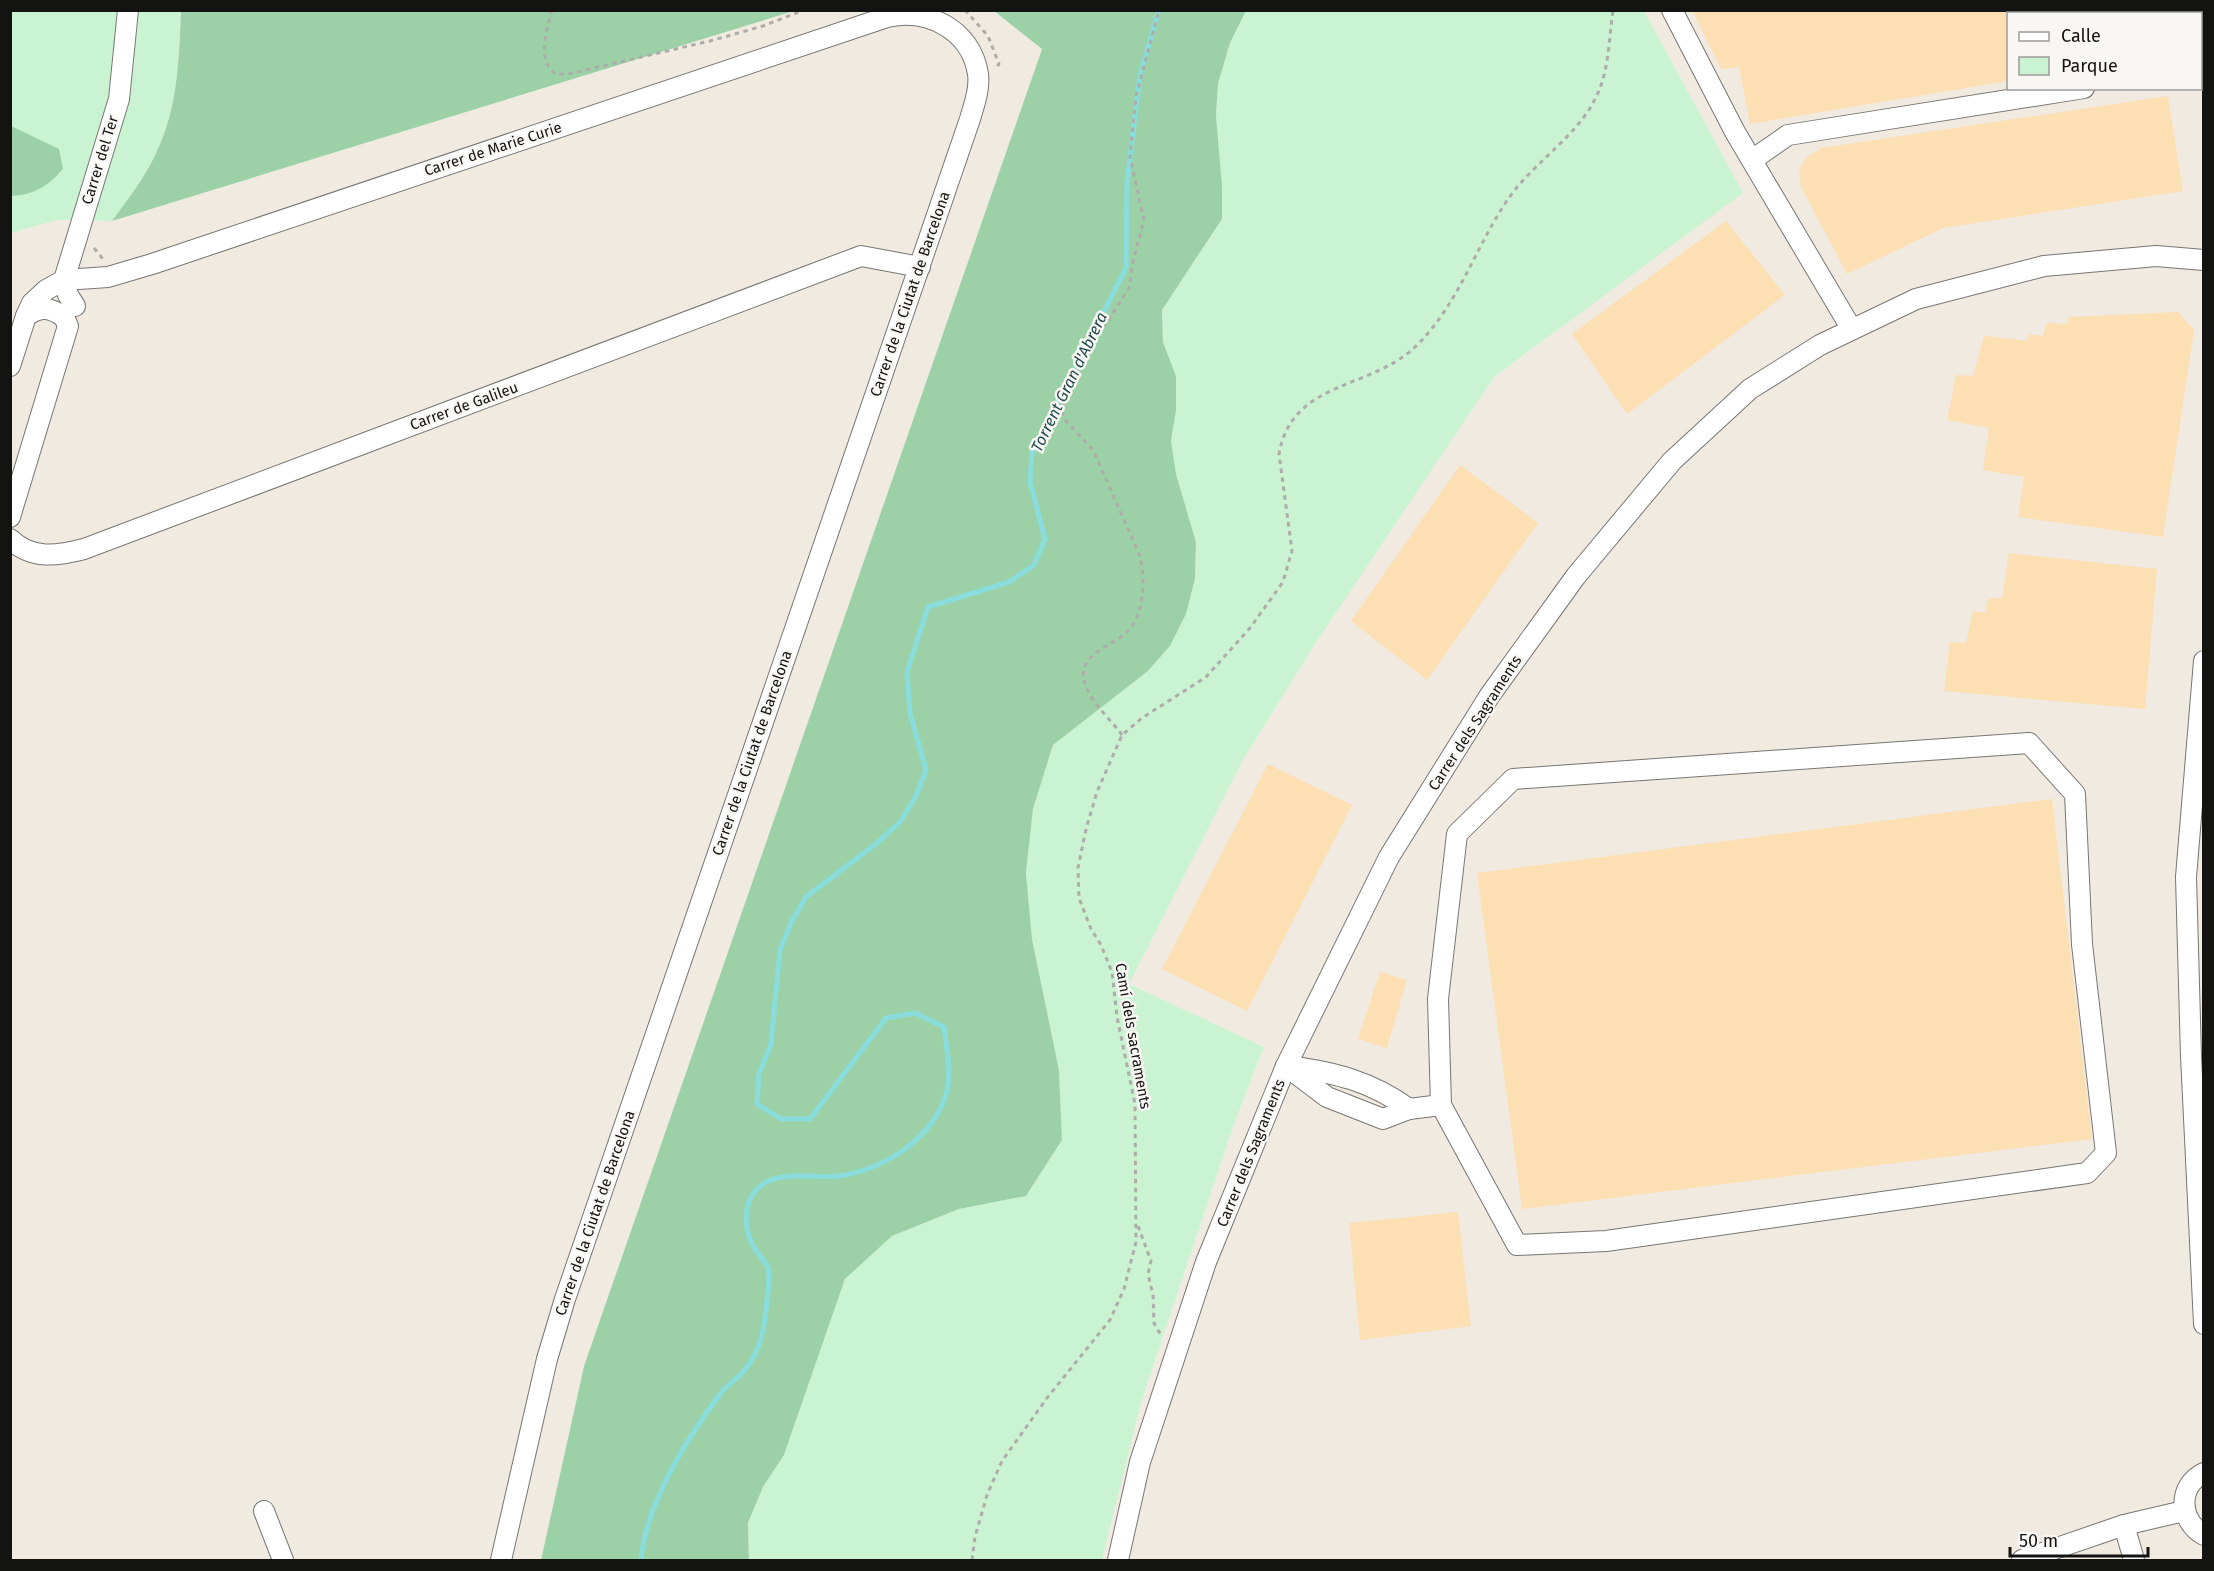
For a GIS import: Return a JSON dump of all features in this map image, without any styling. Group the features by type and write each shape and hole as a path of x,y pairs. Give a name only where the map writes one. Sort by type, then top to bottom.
{"street":[{"name":"Carrer del Ter","path":"64,280 119,99 127,40 128,10"},
{"path":"1672,10 1752,160 1851,328"},
{"name":"Carrer de la Ciutat de Barcelona","path":"501,1560 548,1359 565,1299 975,101 978,74 970,50 946,26 931,18 912,15 879,20"},
{"name":"Carrer de Marie Curie","path":"10,366 32,303 46,290 64,280 109,270 879,20"},
{"path":"1752,160 1788,135 2071,90"},
{"name":"Carrer de Galileu","path":"10,539 20,548 44,555 55,556 84,549 861,256 920,267"},
{"name":"Carrer dels Sagraments","path":"1118,1560 1140,1462 1206,1262 1286,1066 1389,857 1490,695 1576,576 1672,461 1750,389 1851,328 1916,299 2044,266 2156,256 2204,260"},
{"name":"Carrer de Marie Curie","path":"10,517 75,306 109,270"},
{"path":"64,280 68,295 75,306"},
{"path":"26,316 37,309 46,308 64,316 68,326"},
{"path":"2204,661 2186,877 2196,954 2204,1324"},
{"path":"2029,743 2075,794 2082,944 2106,1153 2087,1173 1606,1241 1517,1245 1441,1105 1438,999 1457,834 1513,779 2029,743"},
{"path":"1286,1066 1327,1097 1383,1119 1409,1109 1441,1105"},
{"path":"1286,1066 1327,1072 1385,1091 1409,1109"},
{"path":"2203,1535 2188,1522 2184,1511 2186,1490 2192,1481 2204,1473"},
{"path":"264,1511 283,1560"},
{"path":"2022,1560 2124,1525 2184,1511"},
{"path":"2124,1525 2134,1560"}],"path":[{"path":"552,10 544,36 548,67 556,74 580,73 721,38 804,10"},
{"path":"1159,10 1136,96 1130,157 1144,220 1133,261 1129,288 1074,373 1061,411 1066,421 1094,450 1140,556 1143,568 1138,612 1129,630 1092,654 1086,663 1087,687 1122,735 1142,718 1206,677 1250,628 1276,593 1286,573 1292,551 1279,453 1282,439 1290,423 1301,408 1311,401 1396,362 1413,349 1441,317 1514,191 1594,101 1603,79 1613,10"},
{"path":"93,246 109,270"},
{"name":"Camí dels sacraments","path":"971,1560 987,1495 1002,1461 1047,1398 1110,1320 1124,1289 1133,1257 1137,1224 1135,1104 1117,1017 1112,972 1105,952 1091,929 1078,886 1080,849 1090,812 1122,735"},
{"path":"1137,1224 1151,1261 1148,1274 1154,1295 1154,1323 1174,1360"}],"shaded area":[{"path":"794,11 994,11 1042,49 584,1366 541,1560 11,1560 11,233 57,220 112,221"},
{"path":"1644,11 2203,11 2203,1560 1102,1560 1141,1403 1234,1124 1264,1047 1128,984 1244,758 1319,638 1494,377 1742,193"}],"green space":[{"path":"181,10 794,11 112,221 148,169 164,134 176,82"},
{"path":"11,11 181,11 176,82 164,134 148,169 112,221 57,220 11,233 10,196 21,195 14,130 11,126"},
{"path":"994,11 1246,11 1230,43 1218,84 1216,116 1222,186 1222,219 1162,310 1163,342 1176,376 1176,410 1171,441 1176,474 1196,542 1195,579 1186,614 1170,646 1148,671 1053,745 1033,809 1026,873 1032,939 1059,1070 1062,1140 1026,1196 959,1209 892,1236 845,1279 784,1455 763,1487 748,1523 749,1560 541,1560 584,1366 1042,49"},
{"path":"1246,11 1644,11 1743,193 1494,377 1319,638 1244,758 1129,984 1264,1047 1234,1124 1141,1403 1102,1560 749,1560 748,1523 763,1487 784,1455 845,1279 892,1236 959,1209 1026,1196 1062,1140 1059,1070 1032,939 1026,873 1033,809 1053,745 1148,671 1169,647 1186,614 1195,579 1196,542 1176,474 1171,441 1176,410 1176,376 1163,342 1162,310 1222,219 1216,116 1218,84 1230,43"},
{"path":"11,126 59,149 63,169 40,188 27,194 11,196"}],"building":[{"path":"1692,10 2008,10 2007,81 1750,124 1739,67 1721,69"},
{"path":"2168,96 2183,191 1943,228 1847,274 1801,187 1799,170 1807,157 1821,148"},
{"path":"1726,221 1785,295 1627,414 1572,334"},
{"path":"2178,312 2194,330 2163,537 2018,517 2024,477 1983,470 1989,428 1947,420 1956,375 1973,376 1984,336 2028,341 2029,334 2043,336 2047,323 2067,324 2069,317"},
{"path":"1460,465 1538,523 1427,680 1351,621"},
{"path":"2009,553 2157,569 2145,709 1944,691 1950,642 1966,643 1973,611 1985,613 1988,599 2002,598"},
{"path":"1268,764 1352,805 1247,1011 1162,969"},
{"path":"2052,799 2092,1139 1522,1209 1477,873"},
{"path":"1380,972 1407,980 1387,1048 1358,1039"},
{"path":"1458,1212 1471,1326 1360,1340 1349,1223"}],"waterway":[{"name":"Torrent Gran d'Abrera","path":"641,1560 644,1538 651,1516 681,1452 720,1394 748,1366 761,1339 769,1273 748,1233 746,1218 748,1203 752,1196 764,1183 774,1179 795,1176 839,1176 857,1172 892,1158 922,1135 942,1104 949,1079 944,1027 915,1013 886,1018 810,1119 781,1119 757,1104 759,1074 771,1044 780,950 791,923 806,897 877,843 900,822 916,796 926,770 910,713 907,672 928,607 1009,582 1034,565 1045,539 1030,482 1032,453 1126,268 1127,183 1140,75 1159,10"}]}
